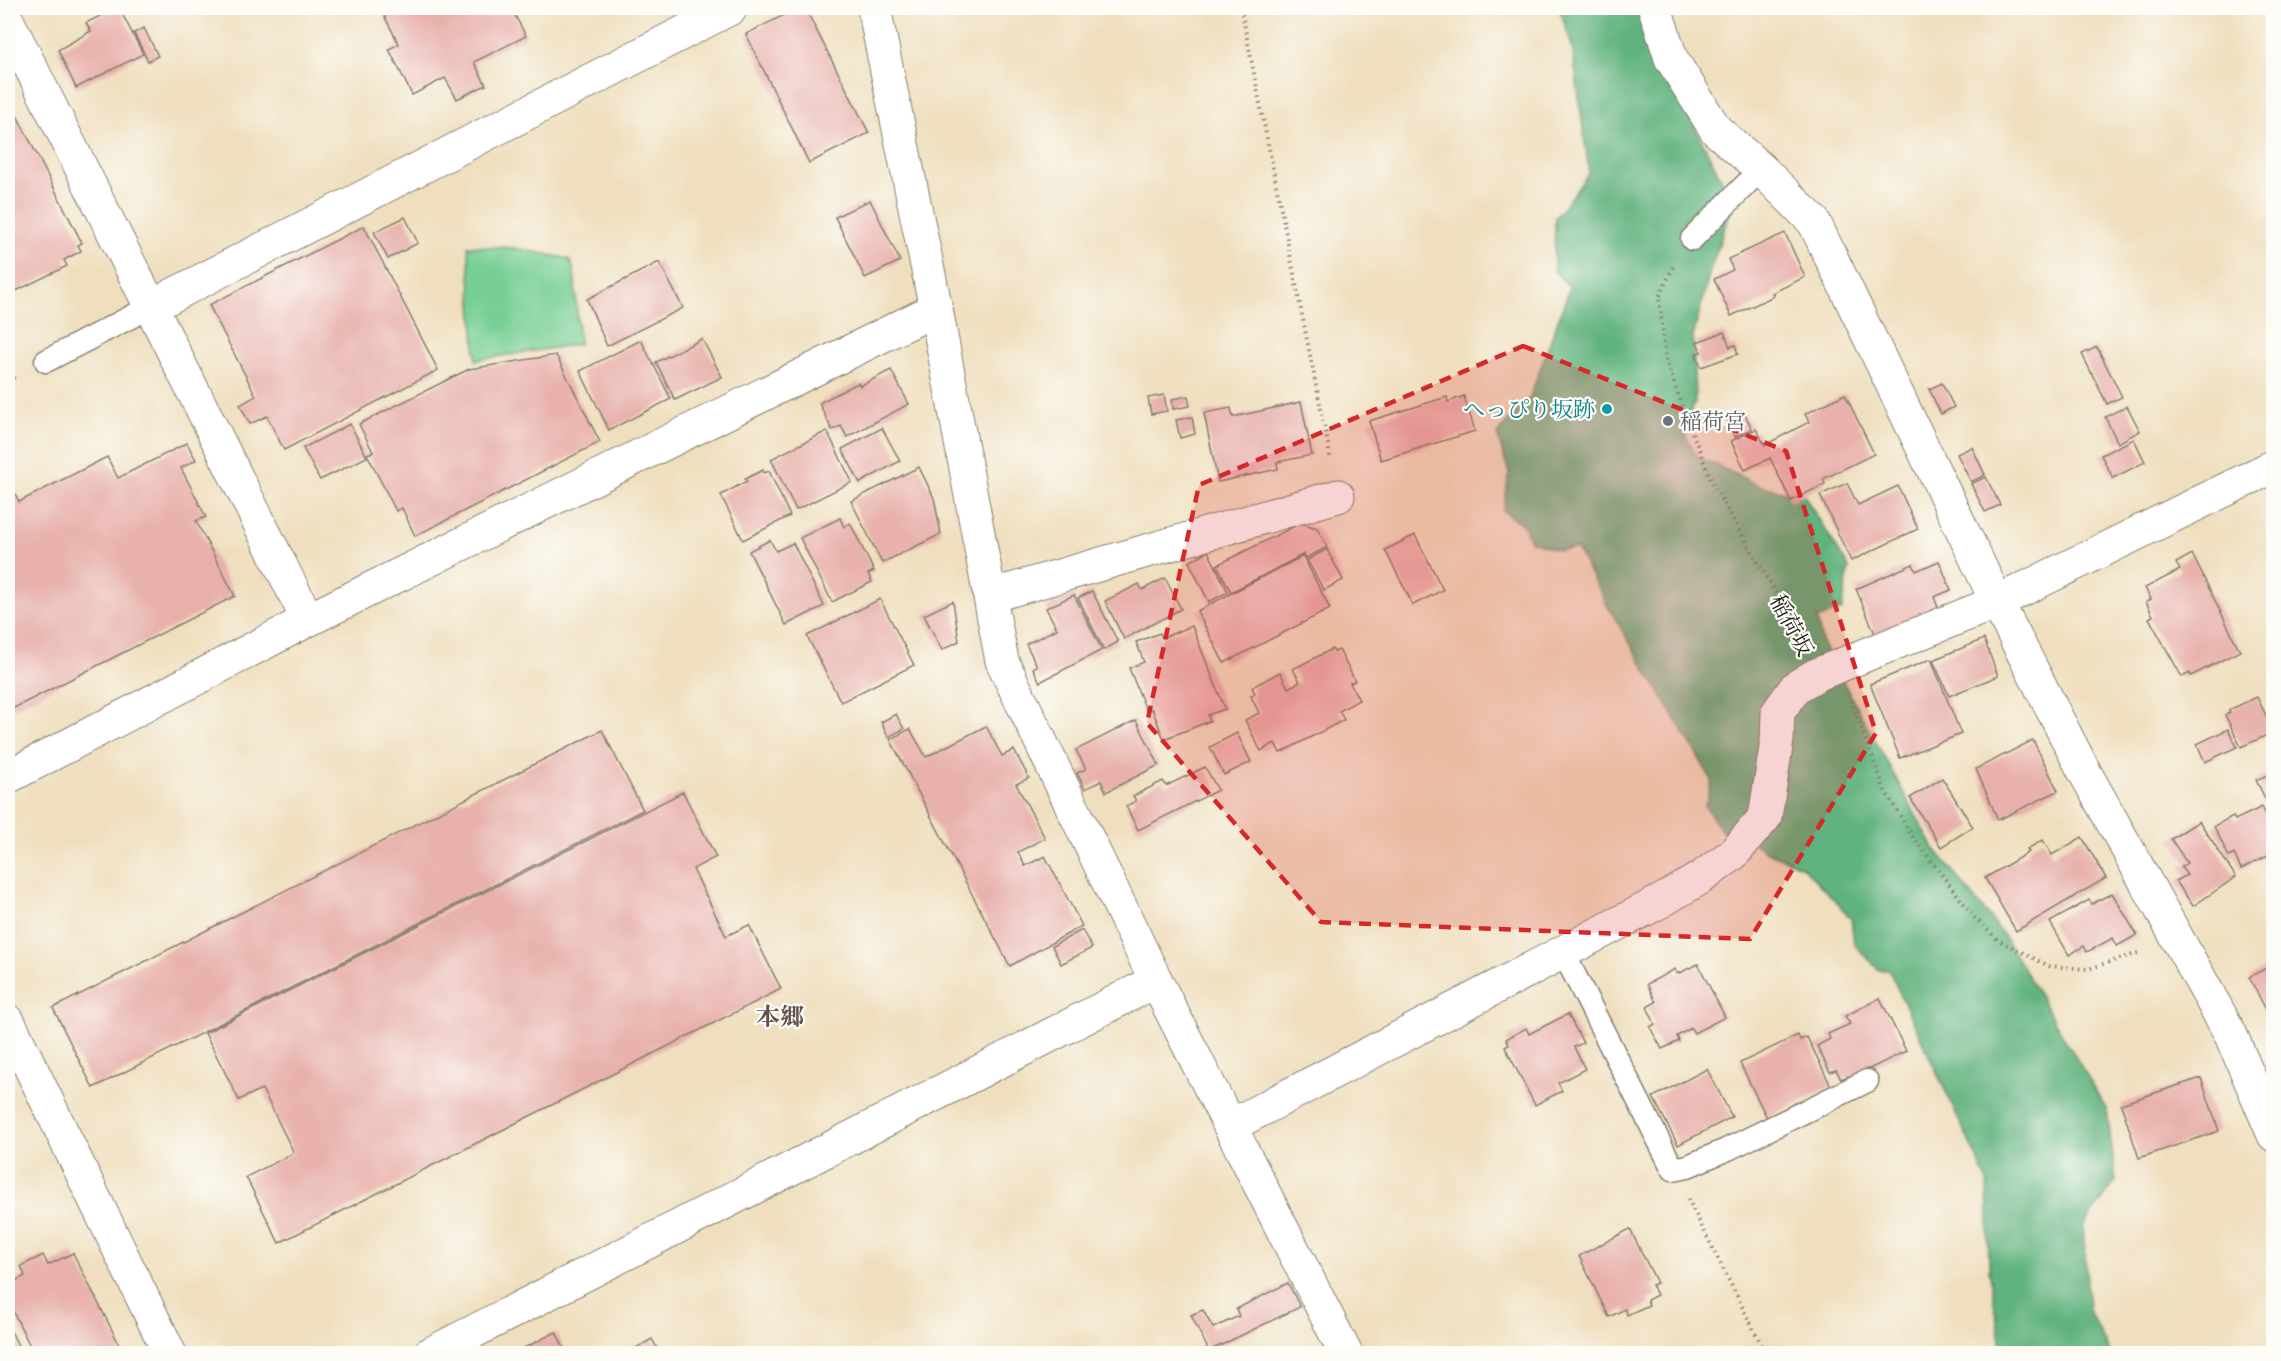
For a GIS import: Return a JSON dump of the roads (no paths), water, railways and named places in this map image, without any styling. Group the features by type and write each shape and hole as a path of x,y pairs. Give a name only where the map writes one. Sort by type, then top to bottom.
{"street":[{"path":"150,307 731,8"},
{"path":"874,8 936,309 1002,661 1156,981 1347,1353"},
{"path":"1655,8 1671,58 1716,130 1761,169 1814,222 1997,602 2085,771 2176,938 2205,984 2230,1033 2274,1135"},
{"path":"8,22 308,620"},
{"path":"8,777 308,620 936,309"},
{"path":"1997,602 2274,466"},
{"path":"990,596 1338,496"},
{"name":"稲荷坂","path":"1230,1126 1664,900 1702,878 1733,854 1765,817 1777,741 1778,712 1796,687 1827,670 1997,602"},
{"path":"430,1353 1156,981"},
{"path":"8,1021 170,1353"}],"lane":[{"path":"1692,239 1761,169"},
{"path":"46,361 150,307"},
{"path":"1563,952 1673,1169 1688,1166 1728,1149 1867,1081"}],"place":[{"name":"へっぴり坂跡","path":"1607,409"},
{"name":"稲荷宮","path":"1668,421"}],"district":[{"name":"本郷","path":"780,1017"}]}
